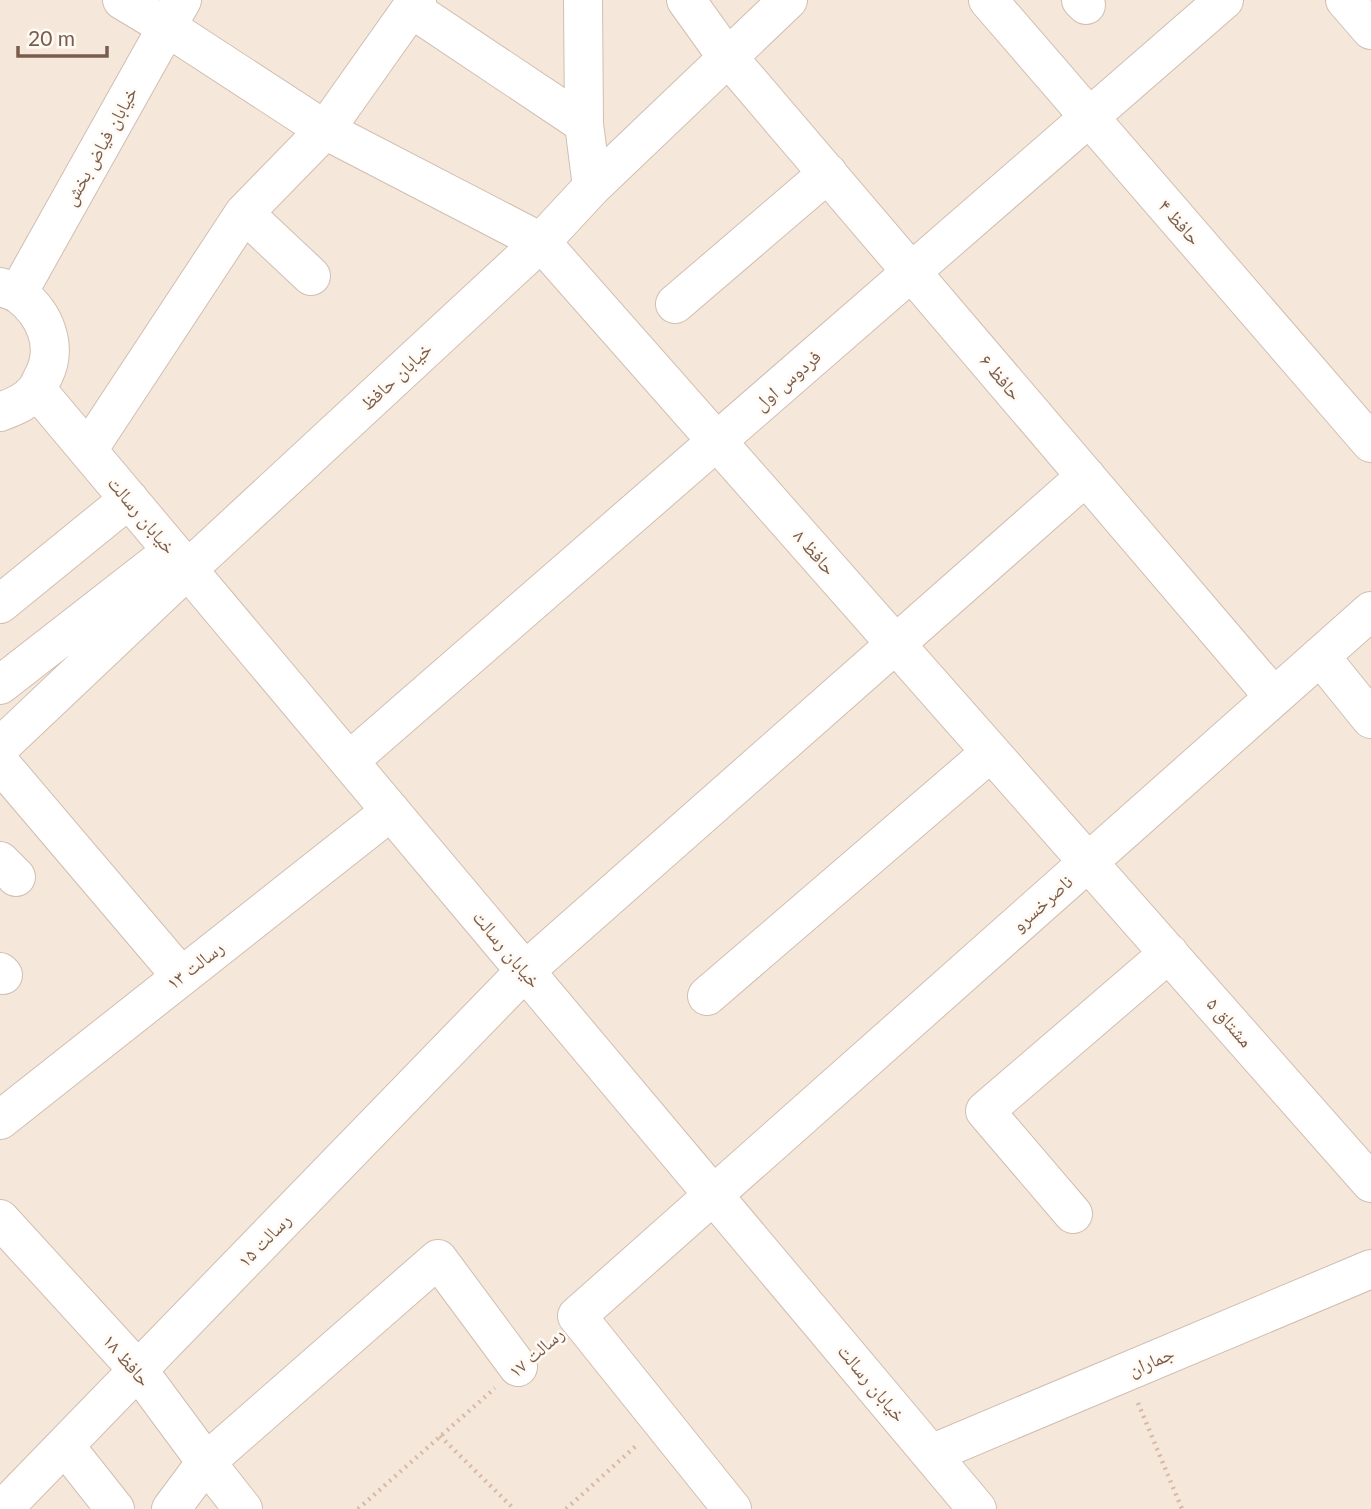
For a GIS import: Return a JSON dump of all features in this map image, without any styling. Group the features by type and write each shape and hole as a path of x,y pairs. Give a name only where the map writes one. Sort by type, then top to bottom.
{"street":[{"path":"122,0 175,14 325,130 541,242"},
{"path":"583,0 584,124 592,187"},
{"name":"حافظ ۶","path":"686,0 723,51 1274,697"},
{"name":"خیابان حافظ","path":"0,747 179,560 541,242 723,51 788,0"},
{"name":"حافظ ۴","path":"988,0 1371,443"},
{"name":"فردوس اول","path":"349,761 1224,0"},
{"path":"1345,0 1371,30"},
{"path":"88,450 244,213 325,130 415,4 584,124"},
{"name":"خیابان فیاض بخش","path":"9,290 175,14"},
{"path":"675,304 828,173"},
{"path":"244,213 311,276"},
{"name":"حافظ ۸","path":"541,242 1088,862"},
{"path":"0,412 19,405 37,390 47,369 51,349 46,326 35,308 9,290"},
{"name":"خیابان رسالت","path":"37,390 977,1509"},
{"name":"رسالت ۱۵","path":"3,1509 526,971 1086,476"},
{"path":"0,604 129,499"},
{"path":"0,685 179,560"},
{"name":"ناصرخسرو","path":"713,1194 1371,611"},
{"path":"1320,656 1371,719"},
{"path":"707,996 992,752"},
{"path":"0,763 181,976"},
{"name":"رسالت ۱۳","path":"0,1120 391,811"},
{"name":"مشتاق ۵","path":"1088,862 1371,1183"},
{"path":"1073,1214 985,1111 1169,953"},
{"name":"رسالت ۱۷","path":"662,1422 577,1316 713,1194"},
{"name":"حافظ ۱۸","path":"4,1232 138,1370 243,1509"},
{"path":"171,1509 206,1462 438,1259 518,1367"},
{"name":"جماران","path":"931,1454 1371,1269"},
{"path":"662,1422 731,1509"},
{"path":"65,1446 114,1509"}],"path":[{"name":"رسالت ۱۷","path":"358,1509 518,1367"},
{"path":"1125,1373 1182,1509"},
{"path":"566,1509 662,1422"},
{"path":"440,1436 514,1509"}],"shaded area":[{"path":"0,0 1371,0 1371,1509 0,1509"}]}
